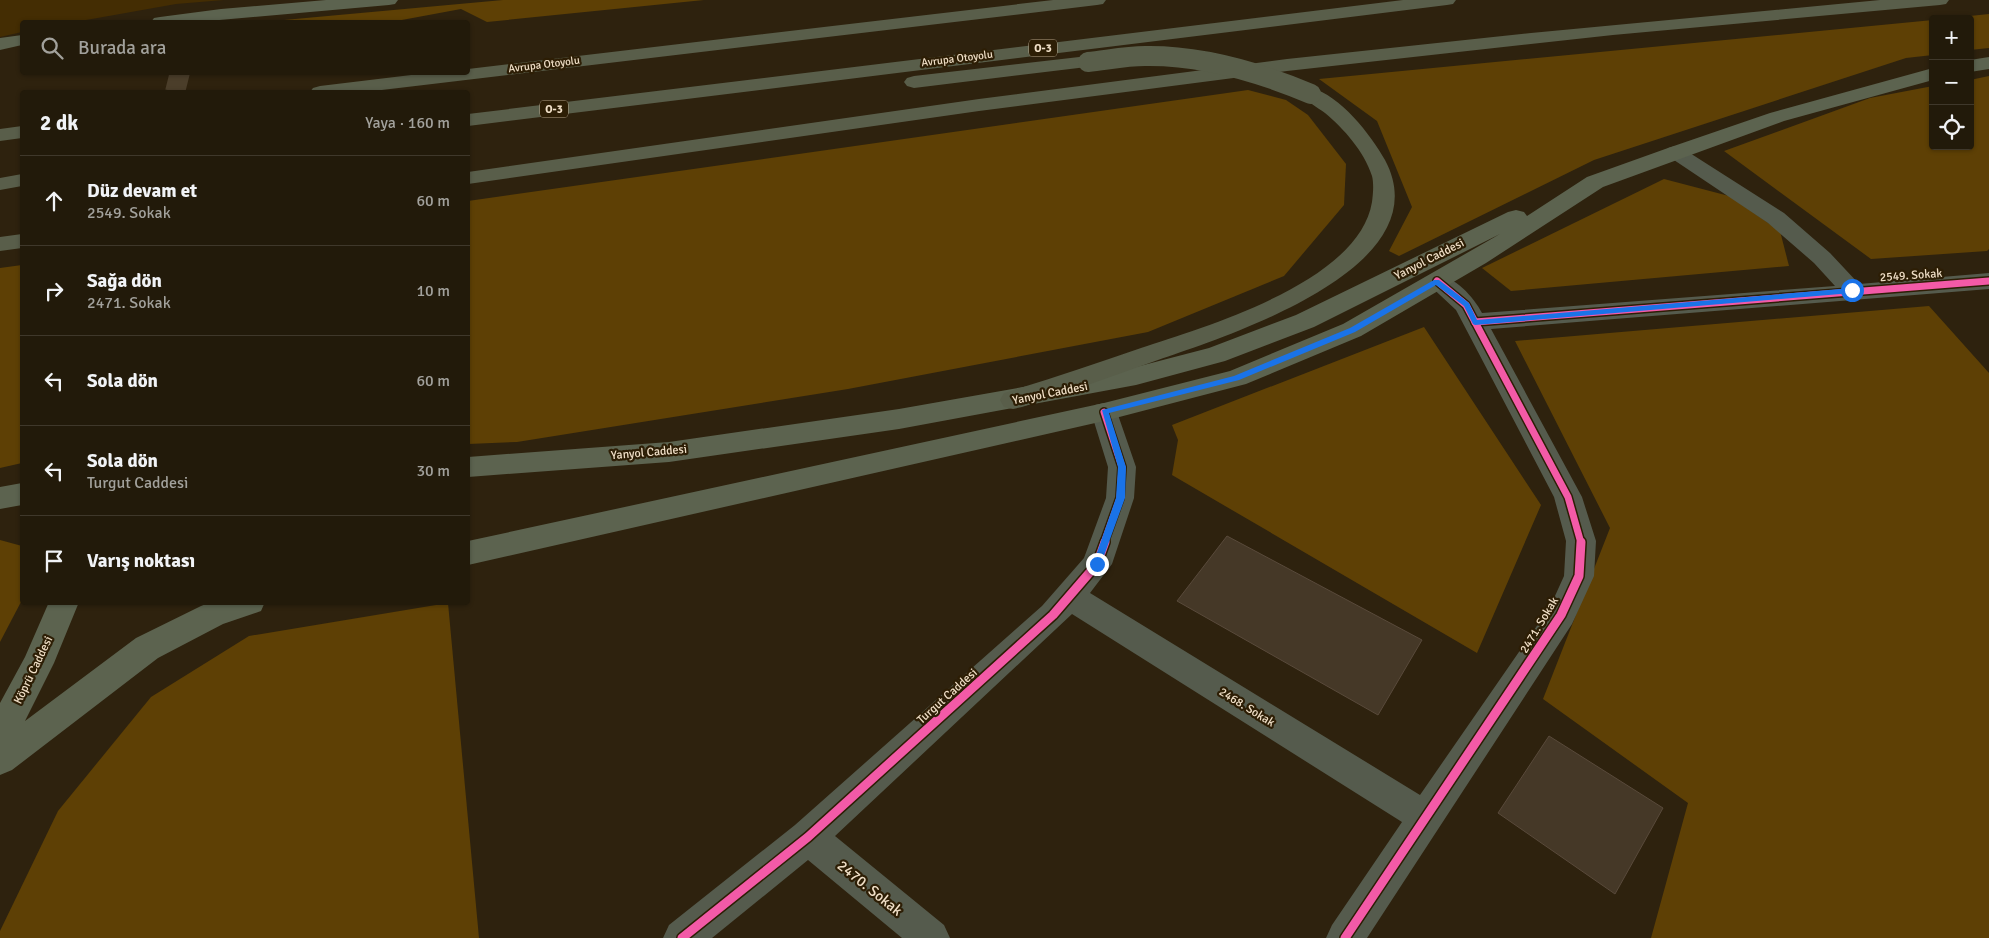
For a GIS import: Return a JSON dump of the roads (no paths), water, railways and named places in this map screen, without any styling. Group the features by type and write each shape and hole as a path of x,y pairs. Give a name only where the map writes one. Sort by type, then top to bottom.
{"highway":[{"name":"Avrupa Otoyolu","path":"470,74 1097,0"},
{"name":"Avrupa Otoyolu","path":"470,120 640,97 1447,0"},
{"path":"470,178 1098,89 1285,65 1670,23 1940,0"},
{"path":"640,97 709,98 799,94 1142,56 1193,59 1257,73 1310,94 1340,115 1358,133 1383,178 1384,196 1375,229 1349,259 1307,290 1215,332 1014,400"},
{"name":"Avrupa Otoyolu","path":"337,90 464,75"},
{"path":"0,135 20,132"},
{"path":"0,184 20,180"},
{"path":"0,244 20,241"}],"main road":[{"path":"175,20 221,14 389,0"},
{"path":"1974,65 1989,63"},
{"path":"470,553 1104,412 1236,378 1352,330 1478,258 1595,182 1777,117 1929,75"},
{"name":"Yanyol Caddesi","path":"470,467 668,452 1014,400 1136,376 1216,355 1305,321 1481,233 1595,182"},
{"path":"0,498 20,494"},
{"name":"Köprü Caddesi","path":"0,736 38,663 63,605"},
{"path":"0,759 147,648 212,615 241,605"}],"street":[{"path":"1675,152 1776,218 1822,258 1852,290"},
{"name":"2471. Sokak","path":"1345,938 1561,615 1578,576 1581,541 1568,497 1466,305 1437,281"},
{"name":"2549. Sokak","path":"1475,322 1852,290 1989,281"},
{"name":"Turgut Caddesi","path":"682,938 808,837 1052,615 1097,564 1120,498 1122,467 1104,412"},
{"name":"2468. Sokak","path":"1069,596 1426,818"},
{"name":"2470. Sokak","path":"808,837 931,938"}],"tunnel":[{"path":"176,90 179,75"}]}
